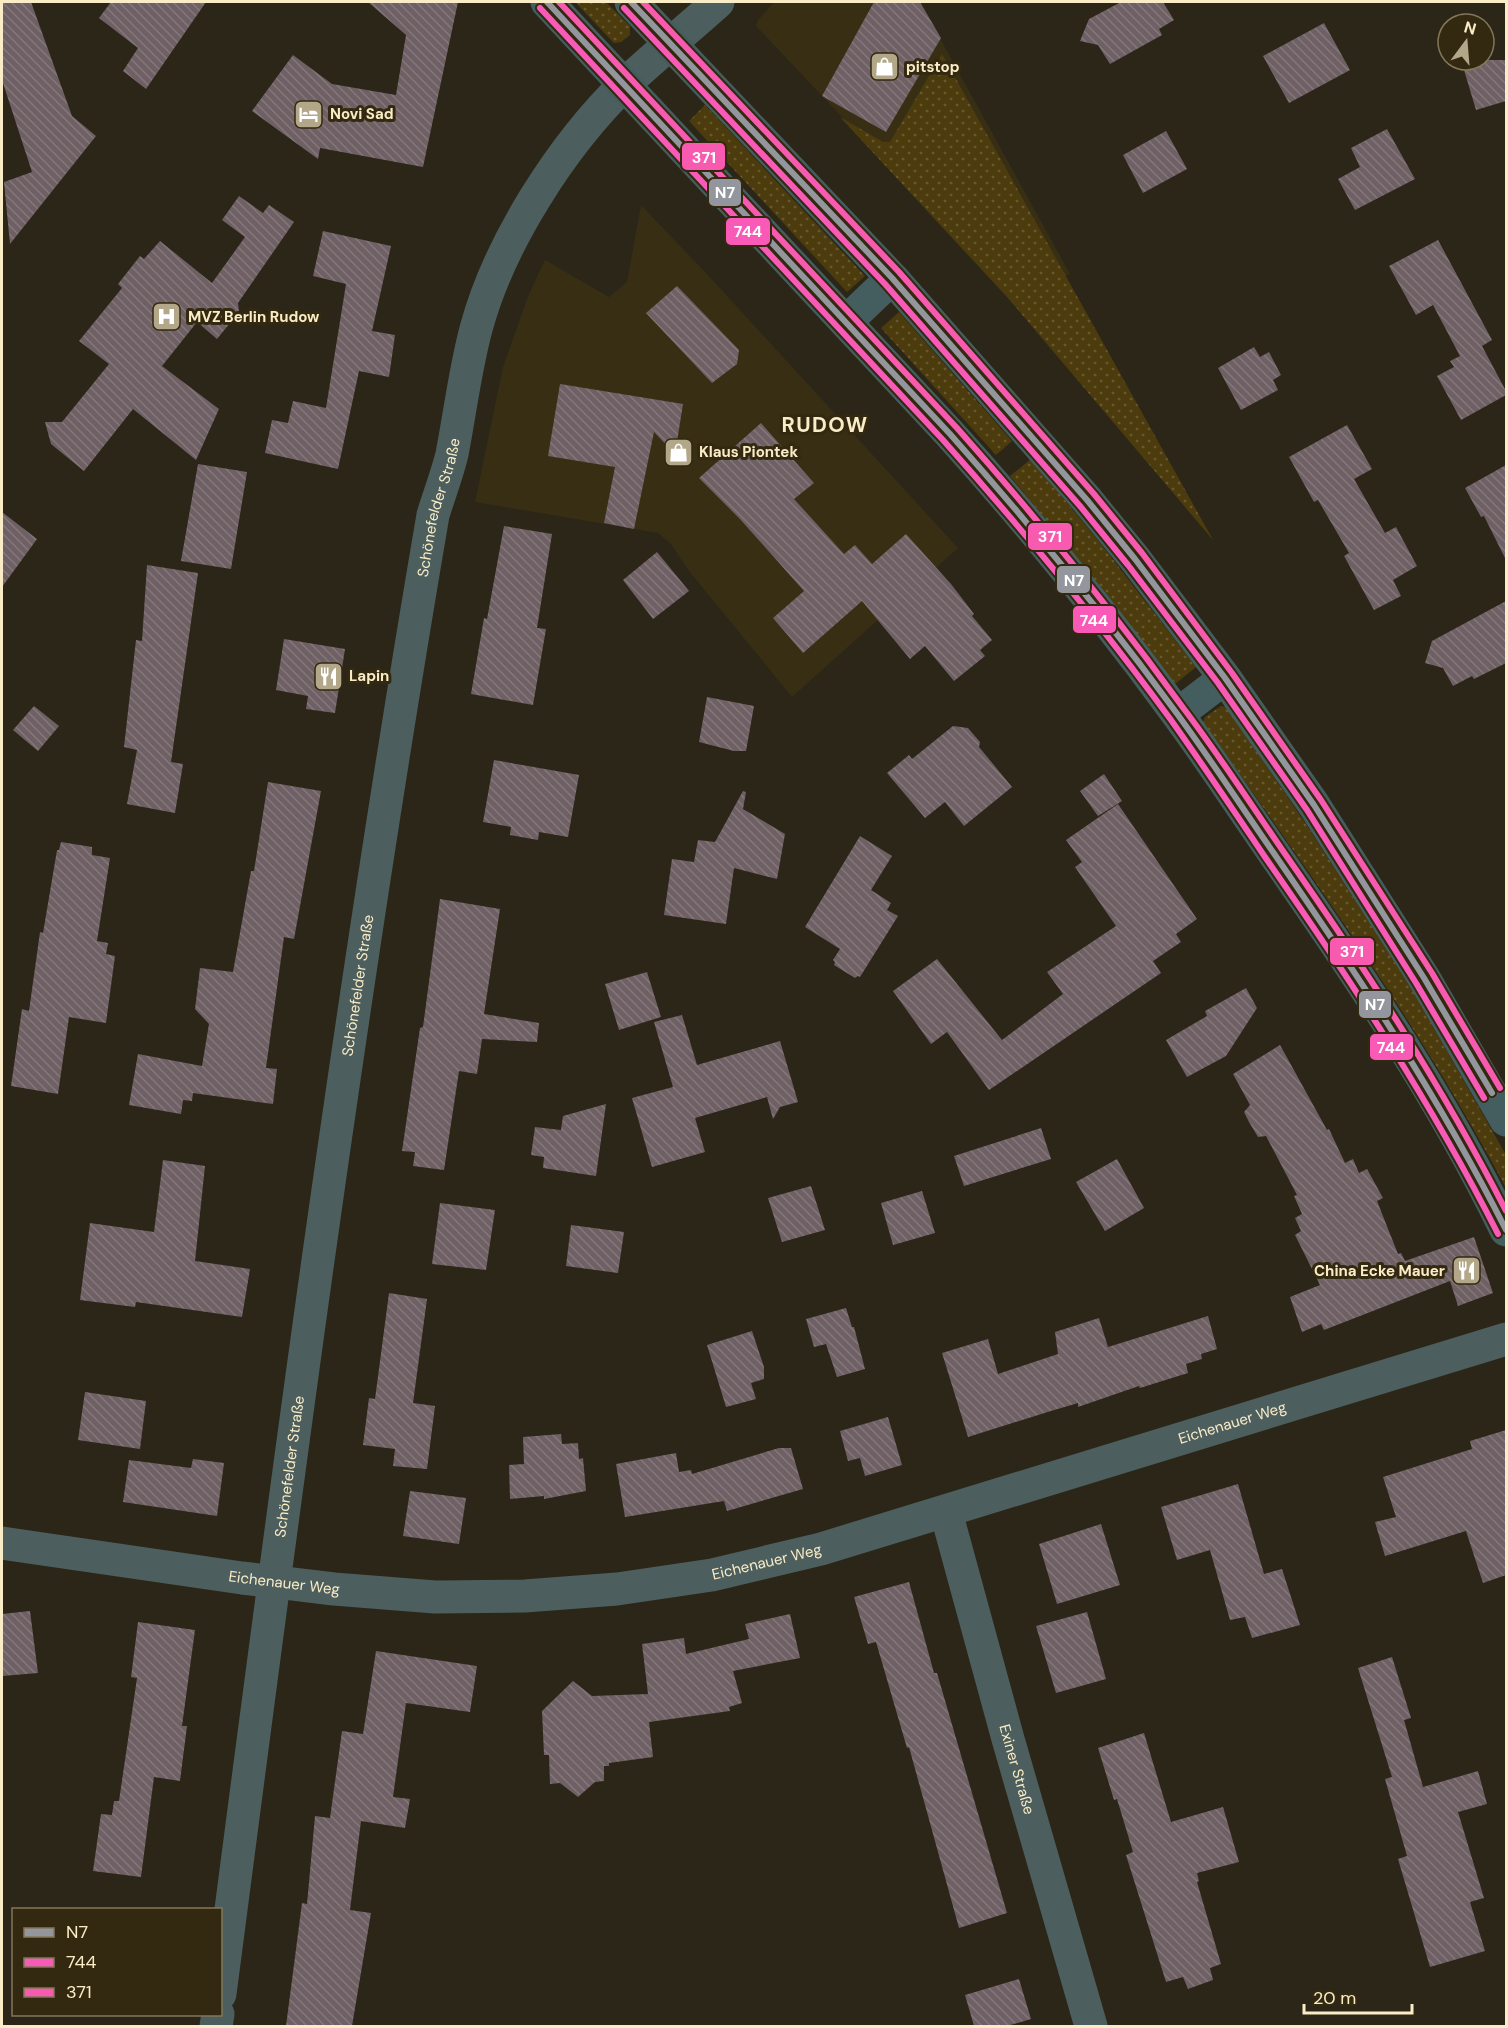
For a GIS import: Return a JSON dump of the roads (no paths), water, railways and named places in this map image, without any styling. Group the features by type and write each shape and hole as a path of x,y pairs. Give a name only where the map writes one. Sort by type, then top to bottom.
{"main road":[{"path":"547,2 990,479 1085,594 1178,714 1392,1029 1478,1171 1506,1230"},
{"path":"631,2 892,278 1087,500 1225,678 1314,805 1430,987 1506,1120"},
{"path":"846,322 892,278"},
{"path":"1178,714 1225,678"}],"street":[{"name":"Schönefelder Straße","path":"222,1978 273,1581 358,979 432,515 451,456 476,328 499,267 525,214 579,135 624,85 718,2"},
{"name":"Eichenauer Weg","path":"2,1543 273,1581 435,1598 525,1596 617,1589 712,1575 821,1549 1506,1339"},
{"name":"Exiner Straße","path":"946,1512 1008,1739 1091,2026"}],"place":[{"name":"pitstop","path":"885,67"},
{"name":"Novi Sad","path":"309,114"},
{"name":"MVZ Berlin Rudow","path":"167,317"},
{"name":"Klaus Piontek","path":"678,452"},
{"name":"Lapin","path":"328,676"},
{"name":"China Ecke Mauer","path":"1466,1271"}],"district":[{"name":"RUDOW","path":"825,425"}]}
